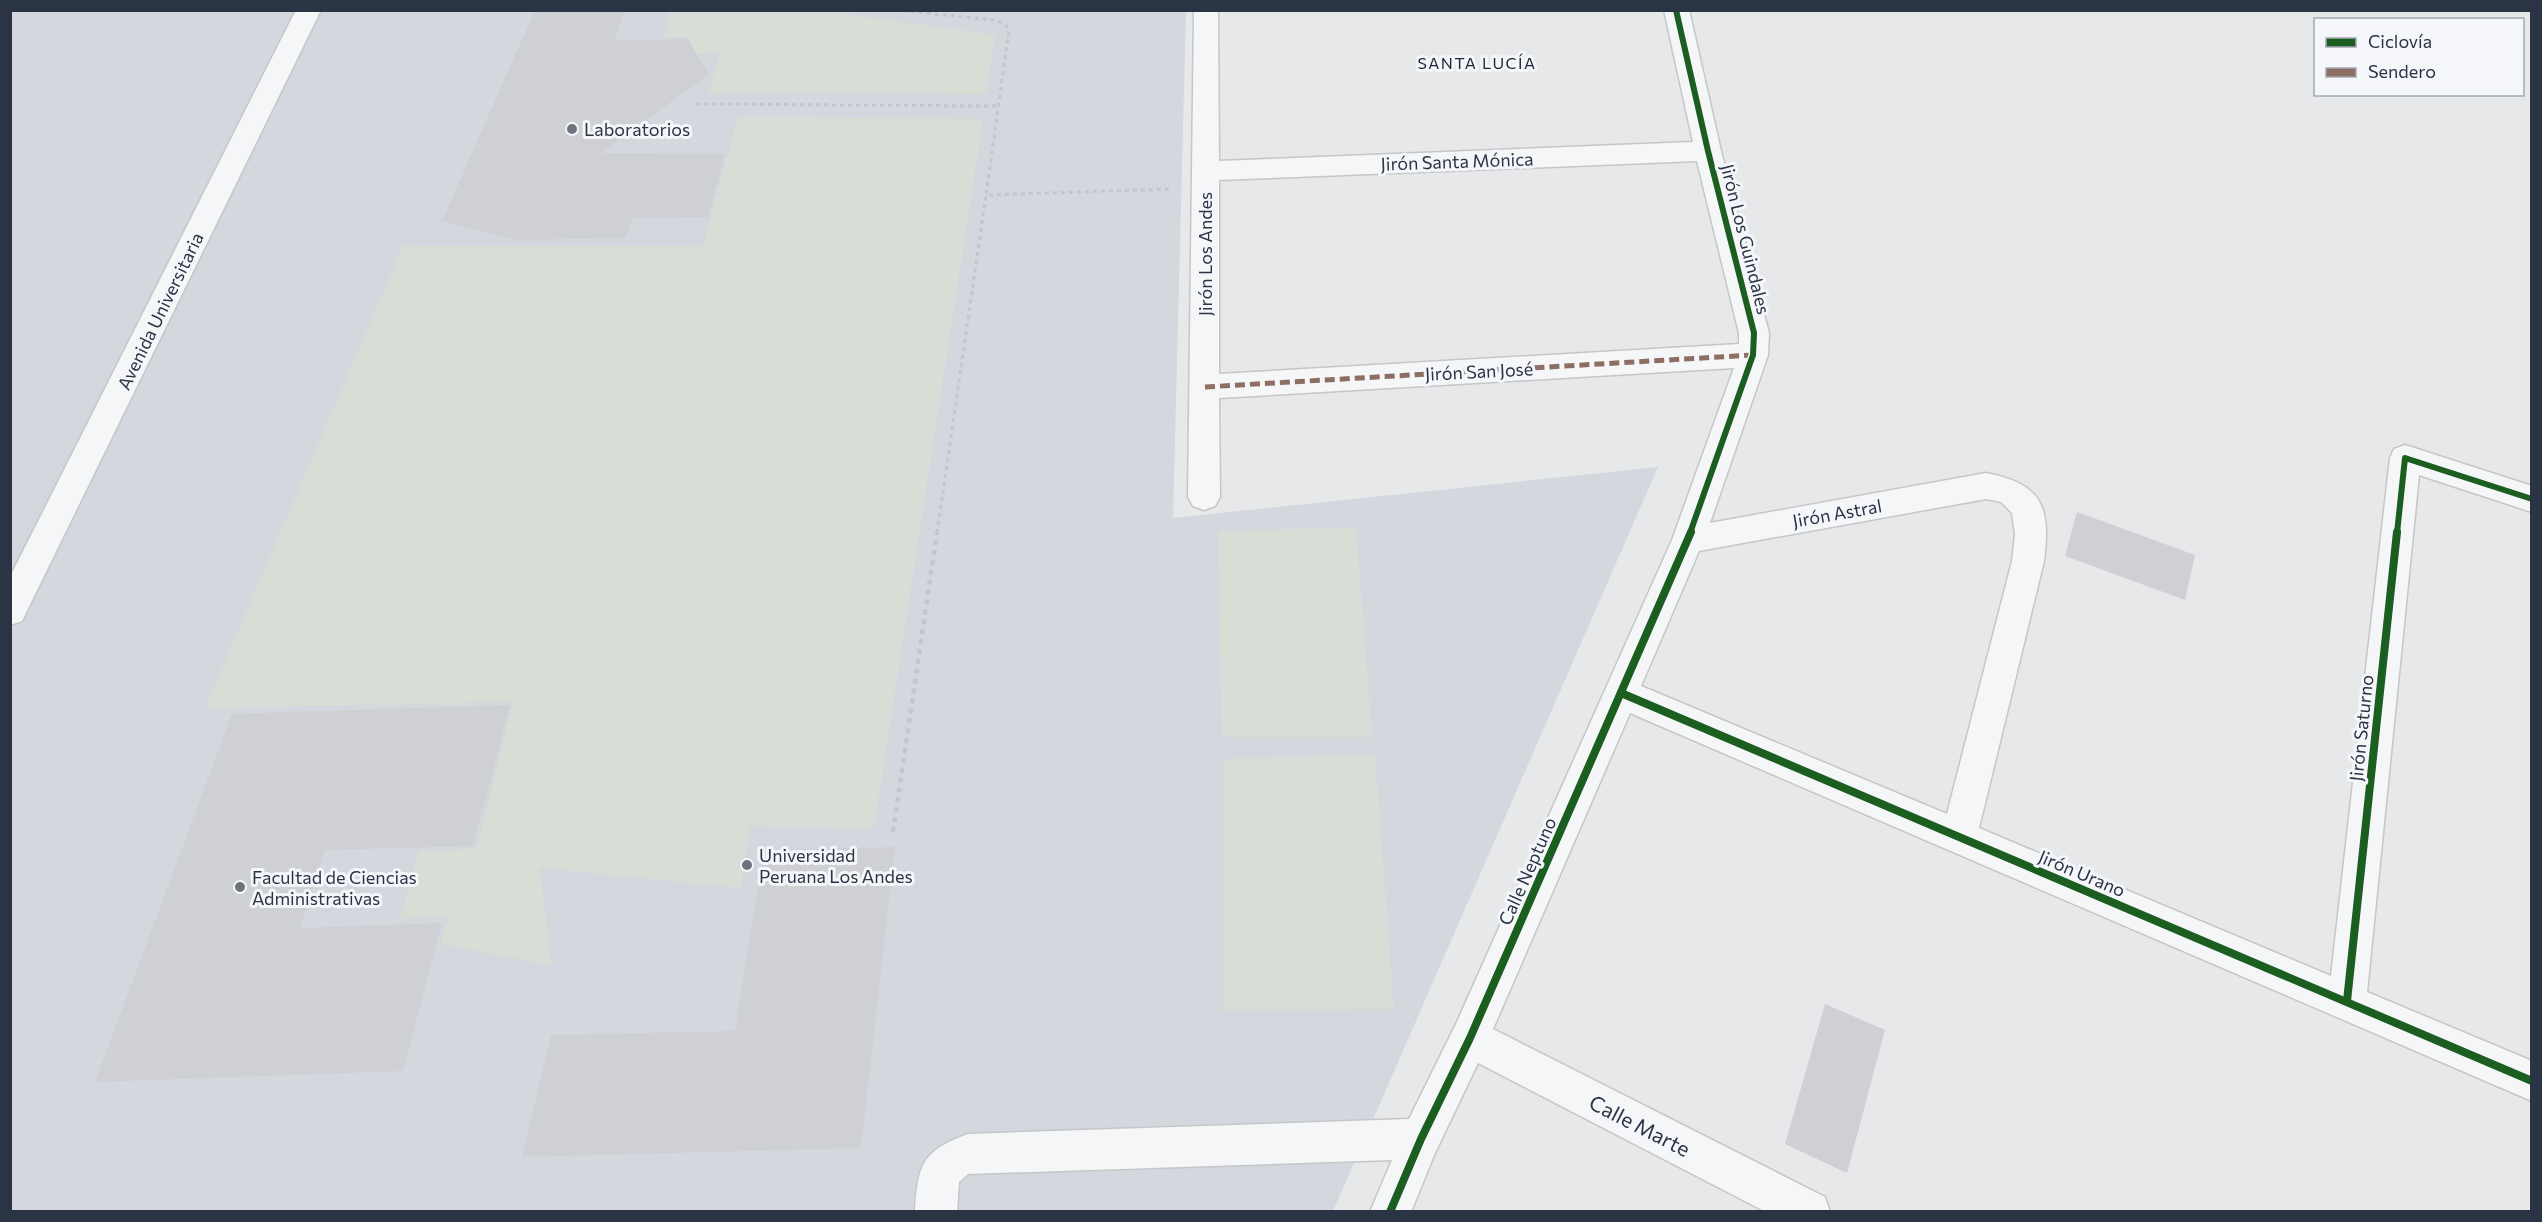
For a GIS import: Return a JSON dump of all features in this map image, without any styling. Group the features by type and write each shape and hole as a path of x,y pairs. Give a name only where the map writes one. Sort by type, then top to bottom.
{"street":[{"name":"Avenida Universitaria","path":"10,611 309,10"},
{"name":"Jirón Los Andes","path":"1204,497 1206,10"},
{"name":"Jirón Los Guindales","path":"1676,10 1708,151 1754,333 1753,355 1688,540"},
{"name":"Jirón Santa Mónica","path":"1205,180 1708,151"},
{"name":"Jirón San José","path":"1205,387 1753,355"},
{"name":"Jirón Saturno","path":"2347,1001 2404,458 2532,499"},
{"name":"Jirón Astral","path":"1688,540 1986,486 2013,493 2026,507 2032,529 2028,561 1959,837"},
{"name":"Calle Neptuno","path":"1389,1212 1470,1038 1688,540"},
{"name":"Jirón Urano","path":"1621,693 2532,1081"},
{"name":"Calle Marte","path":"1470,1038 1810,1212"},
{"path":"936,1212 939,1174 952,1159 968,1154 1421,1139"}],"path":[{"path":"893,832 1009,30 1005,24 995,20 895,10"},
{"path":"696,104 999,106"},
{"path":"986,195 1205,180"}],"shaded area":[{"path":"670,10 831,12 995,35 986,94 708,93 720,54 687,53 686,36 665,37"},
{"name":"Universidad Peruana Los Andes","path":"10,11 1186,11 1173,518 1658,467 1333,1211 11,1211"},
{"path":"738,117 983,119 874,828 750,826 741,888 540,868 551,965 441,944 448,916 400,919 419,852 477,848 513,702 205,708 403,246 703,246"},
{"path":"1356,527 1372,737 1222,737 1218,531"},
{"path":"1375,755 1394,1009 1223,1010 1223,759"}],"building":[{"name":"Laboratorios","path":"535,10 625,10 615,40 688,39 709,74 601,153 725,154 708,217 633,218 625,238 517,240 442,221"},
{"path":"2077,512 2195,555 2185,600 2065,556"},
{"name":"Facultad de Ciencias Administrativas","path":"510,705 473,846 325,850 300,928 442,923 403,1071 95,1082 232,714"},
{"path":"895,847 861,1148 522,1157 551,1035 735,1031 764,850"},
{"path":"1825,1004 1885,1030 1847,1173 1785,1144"}],"marked path":[{"path":"1205,387 1753,355"}],"cycle path":[{"path":"1390,1212 1421,1139 1470,1038 1688,540 1753,355 1754,333 1708,151 1676,10"},
{"path":"2347,1001 2405,458 2532,499"},
{"path":"1621,693 2532,1081"}],"place":[{"name":"Laboratorios","path":"572,129"},
{"name":"Universidad Peruana Los Andes","path":"747,865"},
{"name":"Facultad de Ciencias Administrativas","path":"240,887"}],"district":[{"name":"SANTA LUCÍA","path":"1477,62"}]}
